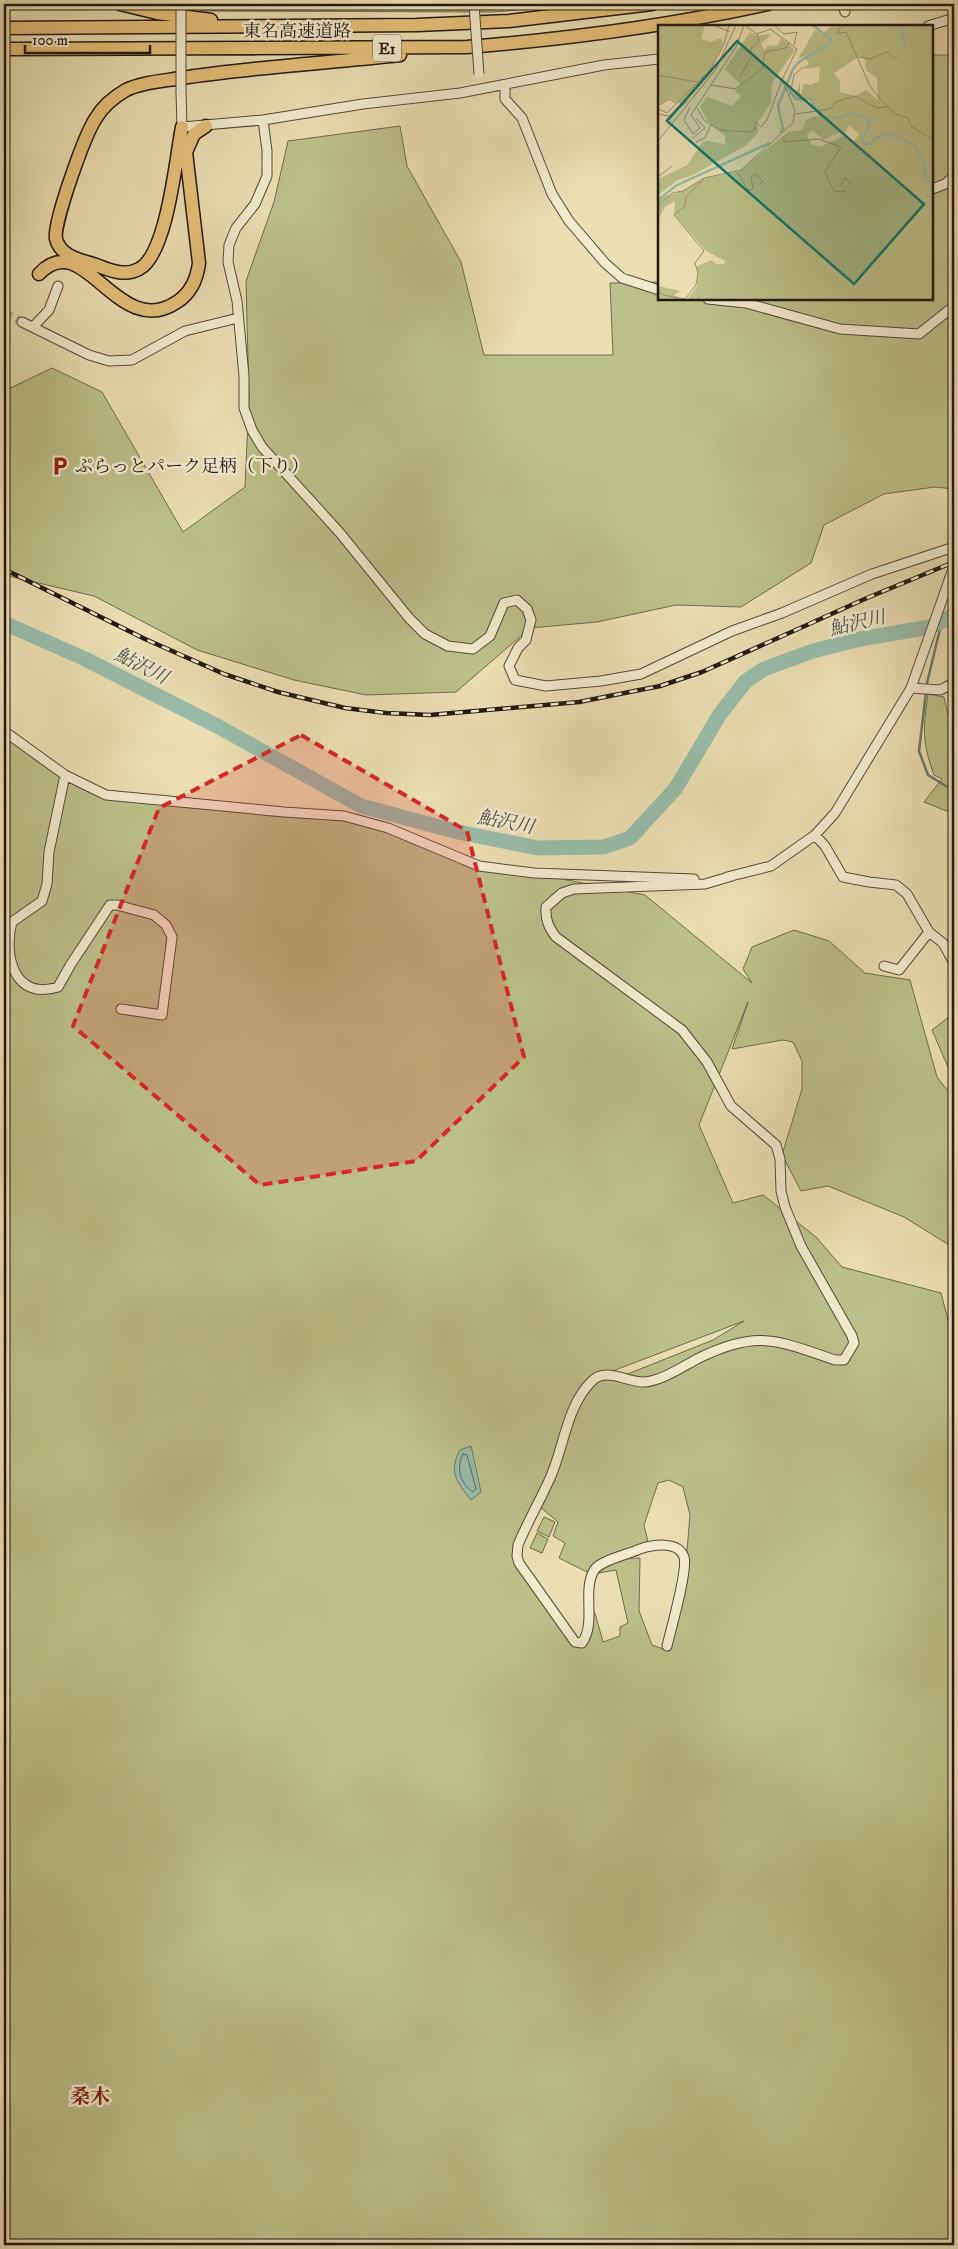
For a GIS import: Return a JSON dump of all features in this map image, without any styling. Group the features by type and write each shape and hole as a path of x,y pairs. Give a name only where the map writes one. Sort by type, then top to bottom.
{"highway":[{"path":"120,4 157,13 197,19 297,27"},
{"name":"東名高速道路","path":"4,28 417,25 509,20 652,4"},
{"name":"東名高速道路","path":"659,25 768,4"},
{"name":"東名高速道路","path":"4,49 467,47 522,43 658,25"},
{"path":"182,128 164,223 154,254 146,264 134,271 122,273 65,253 56,238 57,224 89,131 106,104 128,89 138,85 196,76 467,47"},
{"path":"38,274 51,263 67,262 89,272 120,300 137,308 155,309 172,305 180,300 192,288 196,280 199,263 186,152 194,134 206,126"}],"street":[{"path":"181,4 182,128 263,120 363,104 480,90 604,65 658,59"},
{"path":"474,4 480,90"},
{"path":"931,25 954,18"},
{"path":"505,85 505,99 526,124 552,194 569,221 605,263 622,278 658,290"},
{"path":"263,120 267,151 267,176 255,204 236,228 229,245 228,262 237,301 244,376 244,408 252,430 262,447 340,533 390,597 425,634 448,646 473,649 490,636 504,602 517,600 527,609 531,620 526,640 518,648 509,666 515,680 546,686 601,681 641,674 732,631 782,613 872,574 954,547"},
{"path":"933,189 945,184 954,176"},
{"path":"33,327 49,310 58,286"},
{"path":"718,300 746,303 840,329 918,334 954,306"},
{"path":"22,322 89,355 109,361 132,360 185,331 238,318"},
{"path":"667,1646 680,1592 685,1559 682,1552 672,1546 650,1546 602,1563 595,1569 591,1581 589,1634 582,1643 575,1642 519,1563 517,1556 518,1545 552,1475 582,1393 592,1380 600,1375 645,1382 743,1341 757,1339 788,1344 835,1360 844,1360 854,1343 852,1336 801,1246 785,1207 781,1191 780,1159 776,1145 731,1106 708,1062 682,1030 556,937 548,922 546,908 551,901 562,893 574,889 705,884 771,866 815,835 835,813 911,688 954,566"},
{"path":"911,688 940,690 954,683"},
{"path":"4,731 65,775 106,795 344,816 388,828 479,866 534,873 703,879 732,876"},
{"path":"65,775 49,852 47,884 42,901 12,922 9,933 9,959 19,981 33,988 49,990 58,987 110,905 117,905 154,915 166,925 172,937 162,1015 121,1009"},
{"path":"815,835 825,846 842,877 896,885 907,894 929,932 943,943 954,963"},
{"path":"884,966 899,970 929,932"}],"highlighted area":[{"path":"301,735 467,831 524,1057 416,1161 260,1185 73,1026 159,808"}],"green space":[{"path":"201,4 554,4 542,8 494,12 202,11"},
{"path":"933,55 954,55 954,489 935,487 884,494 824,525 811,563 741,607 676,605 597,622 530,628 456,692 366,695 294,680 197,650 94,596 4,575 4,391 52,368 102,392 183,532 245,487 249,398 246,281 274,202 288,141 400,126 407,166 461,262 484,355 613,355 610,283 658,282 658,300 933,300"},
{"path":"928,694 944,697 949,719 954,717 954,814 924,802 942,779 934,775 927,753 925,716"},
{"path":"4,735 32,752 74,785 147,799 358,820 464,860 645,895 752,983 743,969 752,947 794,930 829,941 865,973 910,980 937,1077 954,1099 954,1248 904,1217 828,1186 801,1191 782,1155 802,1089 802,1061 793,1042 783,1040 732,1049 748,1002 699,1125 733,1203 763,1195 816,1237 842,1267 941,1293 954,1343 954,2245 4,2245","holes":["744,1321 713,1340 620,1377 602,1375","669,1480 683,1487 690,1515 683,1598 669,1651 652,1645 639,1611 640,1558 618,1561 599,1573 616,1570 628,1623 620,1627 620,1636 603,1642 595,1613 591,1609 580,1647 518,1563 527,1527 539,1506 558,1522 553,1536 565,1543 559,1558 587,1572 648,1542 644,1525 658,1483"]},
{"path":"954,1013 954,1081 932,1030"},
{"path":"544,1517 555,1522 549,1537 537,1531"},
{"path":"537,1533 548,1539 542,1553 530,1548"}],"water":[{"path":"471,1446 481,1492 471,1500 458,1482 455,1465 460,1450"}],"waterway":[{"name":"鮎沢川","path":"4,623 83,658 219,727 361,806 458,832 538,848 604,847 630,838 676,788 720,714 746,681 764,669 813,651 860,639 930,627 954,615"},
{"path":"926,687 942,621"},
{"path":"926,692 919,751 928,775 954,791"}],"tunnel":[{"path":"4,313 22,322"}],"railway":[{"path":"4,569 145,639 224,674 278,692 345,708 386,713 430,715 579,702 660,686 702,672 867,598 954,562"}],"place":[{"name":"ぷらっとパーク足柄（下り）","path":"60,466"}],"district":[{"name":"桑木","path":"90,2096"}]}
